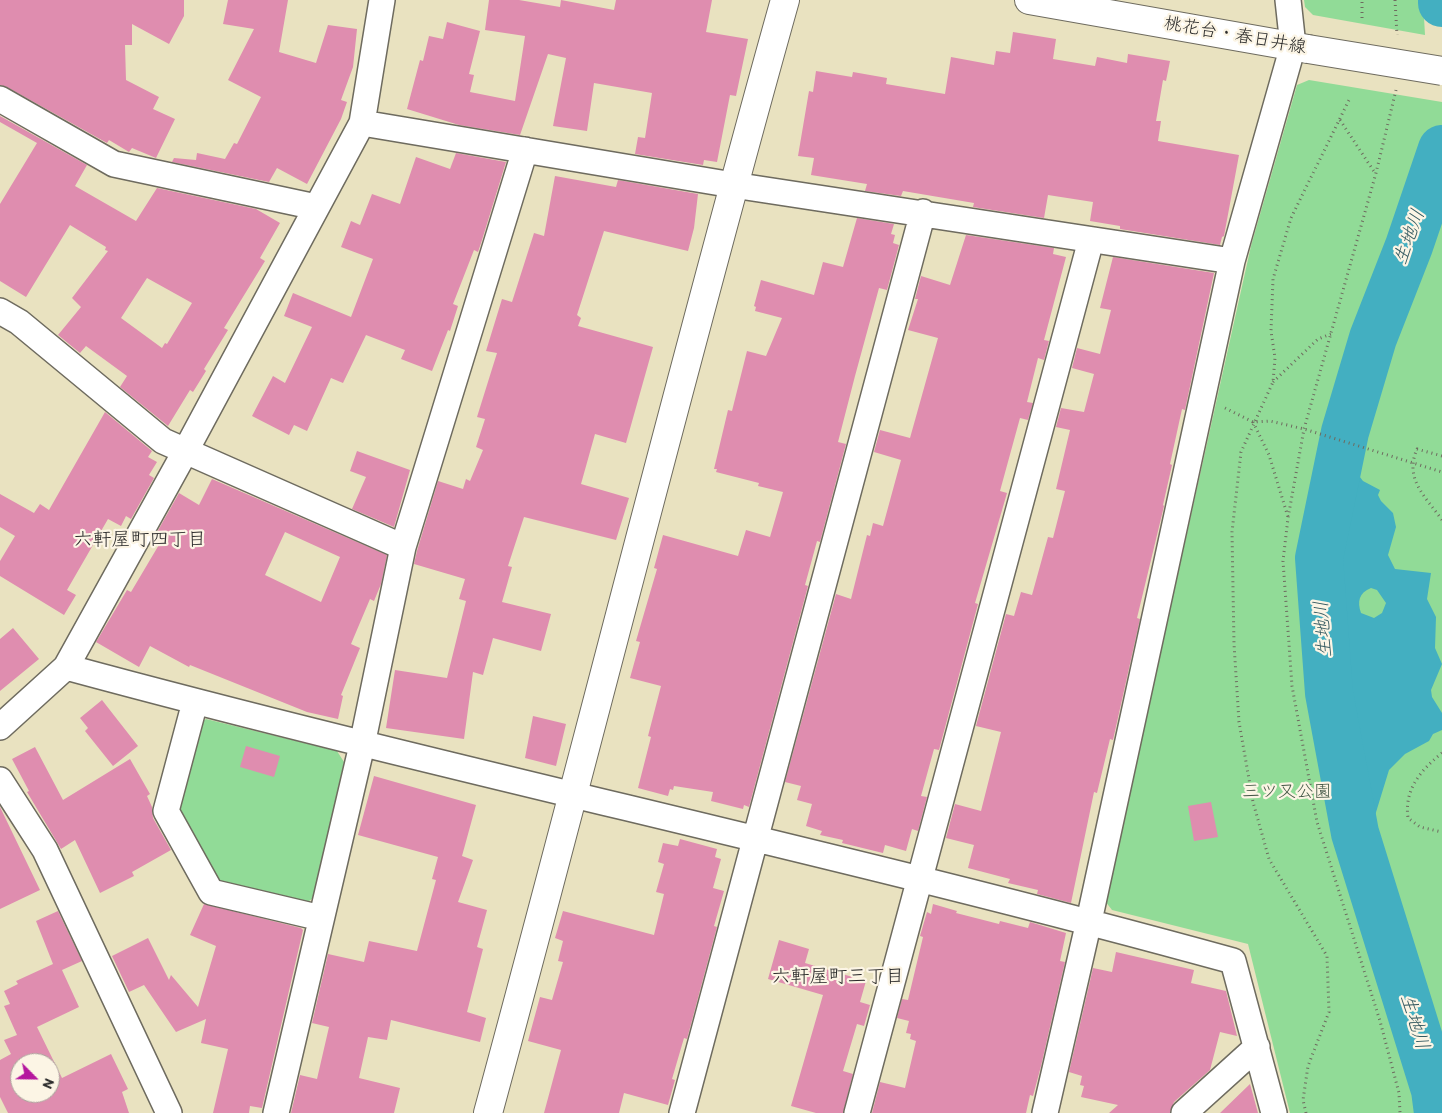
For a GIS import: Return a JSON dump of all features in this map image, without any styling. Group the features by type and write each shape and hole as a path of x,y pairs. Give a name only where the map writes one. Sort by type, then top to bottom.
{"street":[{"path":"0,727 66,668 362,123 382,0"},
{"path":"488,1113 575,796 733,185 785,0"},
{"name":"桃花台・春日井線","path":"1029,0 1442,71"},
{"path":"1045,1113 1089,921 1232,260 1300,48 1288,0"},
{"path":"0,99 114,164 316,207"},
{"path":"362,123 733,185 923,212 1092,240 1232,260"},
{"path":"276,1113 362,744 404,547 525,150"},
{"path":"682,1113 923,212"},
{"path":"857,1113 918,879 1092,240"},
{"path":"0,311 19,322 163,441 404,547"},
{"path":"66,668 362,744 1089,921 1233,960 1274,1113"},
{"path":"195,702 166,811 211,892 321,918"},
{"path":"0,780 45,850 169,1113"},
{"path":"1184,1113 1257,1048"}],"path":[{"path":"1362,0 1362,18"},
{"path":"1394,0 1397,35"},
{"path":"1396,90 1376,174 1304,429 1288,518 1283,561 1292,686 1315,812 1380,1021 1399,1093 1400,1113"},
{"path":"1306,1113 1303,1100 1308,1066 1328,1012 1327,956 1269,859 1253,802 1239,722 1234,644 1232,532 1241,452 1273,382 1276,358 1271,331 1273,279 1291,218 1350,98"},
{"path":"1339,120 1376,174"},
{"path":"1273,382 1318,339 1332,333"},
{"path":"1202,396 1254,422 1270,421 1304,429 1442,472"},
{"path":"1254,422 1269,455 1288,518"},
{"path":"1442,456 1417,449 1411,463 1413,478 1442,520"},
{"path":"1442,753 1424,768 1413,785 1406,805 1408,818 1420,827 1442,832"}],"green space":[{"path":"1304,0 1423,0 1425,35 1313,15 1305,7"},
{"name":"三ツ又公園","path":"1309,80 1442,102 1442,1113 1290,1113 1248,944 1112,910 1105,901 1251,246 1297,85"},
{"path":"206,719 337,751 344,762 313,898 304,905 215,885 175,811 197,725"}],"water":[{"path":"1353,468 1363,481 1380,490 1378,495 1381,501 1393,513 1396,527 1388,555 1395,569 1431,573 1427,599 1436,617 1435,648 1442,664 1431,690 1432,697 1442,713 1442,730 1433,734 1429,741 1405,754 1389,770 1373,822 1369,816 1350,722 1340,658 1336,593 1339,538","holes":["1371,588 1377,590 1386,603 1382,613 1374,618 1361,613 1359,601 1367,590"]}],"building":[{"path":"0,0 184,0 184,16 169,44 132,24 132,45 125,45 126,80 159,97 153,109 175,119 156,158 132,148 129,152 109,140 107,143 7,87 0,85"},
{"path":"228,0 288,0 279,52 316,63 328,25 357,29 353,67 341,100 347,102 341,119 307,184 277,168 269,182 172,162 174,158 196,160 197,153 225,159 234,143 237,144 261,97 228,80 254,29 223,24"},
{"path":"489,0 519,0 560,7 561,0 614,10 616,0 712,0 706,32 748,39 736,96 730,95 717,162 704,160 703,165 635,154 638,137 645,138 652,93 594,83 587,131 553,126 566,58 548,54 520,135 459,125 407,109 420,60 423,61 429,36 443,39 447,22 480,31 469,74 474,75 470,92 515,101 525,36 485,30"},
{"path":"1013,32 1056,39 1053,59 1095,66 1097,57 1127,63 1128,54 1170,61 1166,81 1163,80 1156,121 1161,121 1158,141 1239,155 1224,236 1220,245 1120,229 1120,226 1090,221 1093,202 1048,195 1044,218 973,207 974,203 903,191 901,196 865,191 867,184 811,175 814,158 798,156 809,91 813,92 816,71 852,77 853,72 887,78 886,84 945,94 951,57 994,65 996,51 1010,53"},
{"path":"0,116 87,165 75,186 136,221 157,188 256,209 280,223 260,258 265,261 224,328 228,330 204,369 206,371 193,392 190,390 168,426 120,387 127,376 86,346 80,353 58,335 81,307 72,298 108,251 105,250 106,247 70,225 26,297 0,281 0,204 37,143 0,122","holes":["147,278 192,303 167,344 165,343 162,348 121,318"]},
{"path":"456,153 506,162 478,252 474,250 453,304 458,306 450,331 448,330 432,371 401,359 405,350 366,335 343,383 331,378 307,431 294,425 289,435 252,416 273,376 285,383 312,327 284,316 293,293 351,317 373,259 341,247 351,221 360,225 372,194 400,204 416,157 450,169"},
{"path":"555,176 616,187 618,180 698,194 694,228 688,251 604,231 577,315 581,318 578,326 653,347 626,443 595,434 581,484 629,498 616,540 524,517 508,566 512,567 502,602 551,614 541,651 493,638 483,675 473,672 464,739 386,728 395,670 447,678 466,601 459,599 465,579 414,564 438,481 463,489 466,479 470,481 483,450 476,447 485,419 477,417 497,353 486,351 502,299 512,302 534,233 544,236"},
{"path":"857,218 894,224 891,234 895,235 893,243 899,245 887,290 879,288 855,376 838,442 846,444 820,542 817,541 805,585 808,586 749,807 744,805 743,809 711,801 713,792 674,786 673,790 670,789 668,796 638,788 651,737 648,736 661,686 630,678 640,642 636,641 657,569 654,568 663,535 738,556 746,530 770,537 783,492 758,486 759,483 716,472 717,469 714,469 728,410 732,411 747,351 766,356 782,318 755,311 756,307 754,306 761,280 814,295 823,262 843,267"},
{"path":"966,235 1054,248 1053,254 1066,257 1044,340 1049,341 1044,360 1038,358 1027,402 1033,403 1028,420 1020,418 1000,491 1007,493 975,603 978,604 939,750 934,749 921,796 927,797 918,831 912,829 906,851 885,845 883,853 842,843 843,840 820,835 822,831 806,826 812,804 797,800 801,786 785,782 836,594 851,599 867,535 870,536 873,523 883,526 901,460 874,452 880,430 910,438 938,338 908,330 918,299 915,299 921,276 950,285"},
{"path":"1113,257 1214,273 1185,410 1182,409 1170,464 1172,465 1164,506 1137,618 1140,619 1113,740 1110,739 1097,793 1094,792 1071,903 1037,894 1038,890 1008,883 1010,879 968,868 974,845 946,838 955,804 981,811 1001,732 976,726 1006,614 1014,616 1021,592 1032,595 1048,537 1053,538 1065,491 1056,489 1070,430 1056,427 1061,408 1084,412 1094,374 1072,368 1077,348 1100,354 1111,310 1100,308"},
{"path":"105,412 152,451 148,457 157,462 149,475 154,478 131,519 126,516 121,526 108,519 67,590 76,595 64,615 0,576 0,561 15,536 0,527 0,494 34,513 40,504 49,510"},
{"path":"357,451 410,470 394,527 352,509 366,477 350,471"},
{"path":"212,479 387,555 381,584 374,601 370,599 351,644 360,648 341,695 343,696 338,719 307,712 190,665 189,667 150,646 139,667 96,642 127,590 131,592 163,538 156,534 179,493 199,505","holes":["285,532 340,557 321,602 265,575"]},
{"path":"13,628 39,659 0,691 0,639"},
{"path":"102,700 138,746 113,766 85,731 88,728 80,718"},
{"path":"533,716 566,724 556,766 525,758"},
{"path":"246,746 280,756 274,777 240,767"},
{"path":"35,747 63,800 130,759 150,794 147,796 152,807 153,818 171,850 132,872 134,876 100,893 75,840 61,849 27,792 29,791 12,759"},
{"path":"374,776 476,805 462,856 473,860 458,902 487,910 477,947 483,949 467,1012 486,1018 480,1042 391,1020 387,1040 368,1037 359,1078 400,1088 394,1113 291,1113 300,1075 317,1079 329,1027 312,1023 328,954 364,962 369,941 417,951 436,880 432,879 438,857 358,835"},
{"path":"1211,802 1218,837 1194,841 1188,806"},
{"path":"0,807 40,890 0,909"},
{"path":"680,839 717,849 715,857 721,859 713,888 724,891 714,926 717,927 687,1039 684,1038 672,1079 675,1080 668,1105 624,1093 619,1113 544,1113 561,1050 528,1041 540,997 552,1000 563,962 558,961 563,941 555,938 563,911 654,935 664,894 656,892 664,864 658,862 663,843 678,846"},
{"path":"204,904 303,930 262,1108 250,1106 249,1113 213,1113 228,1049 201,1043 206,1019 176,1032 144,985 129,992 112,956 148,938 169,980 171,975 198,1007 216,946 190,935"},
{"path":"933,904 957,911 956,913 999,924 1000,921 1028,928 1030,922 1066,933 1060,961 1065,962 1041,1066 1033,1096 1030,1095 1026,1113 872,1113 880,1082 905,1088 916,1041 910,1039 911,1034 906,1033 909,1021 897,1018 902,999 908,1000 923,937 920,936 927,912 931,914"},
{"path":"58,911 82,961 62,970 79,1007 37,1027 50,1053 10,1053 4,1040 17,1035 4,1006 10,1004 4,991 18,984 16,981 53,964 36,921"},
{"path":"779,940 809,949 805,963 866,981 860,1002 870,1005 864,1026 857,1024 843,1071 853,1074 843,1113 816,1113 791,1106 823,995 768,979"},
{"path":"1116,952 1194,970 1191,983 1226,991 1237,1036 1220,1032 1210,1070 1174,1102 1170,1113 1109,1113 1118,1105 1081,1097 1084,1086 1080,1085 1082,1076 1069,1072 1093,968 1112,972"},
{"path":"111,1054 128,1089 122,1092 129,1113 8,1113 0,1097 0,1060 10,1055 10,1103 60,1103 60,1074 62,1078"},
{"path":"1250,1084 1258,1113 1220,1113"}],"waterway":[{"name":"生地川","path":"1438,1113 1435,1090 1355,833 1329,693 1319,558 1345,432 1373,338 1409,246 1442,149"}],"district":[{"name":"六軒屋町四丁目","path":"140,540"},
{"name":"六軒屋町三丁目","path":"838,977"}]}
